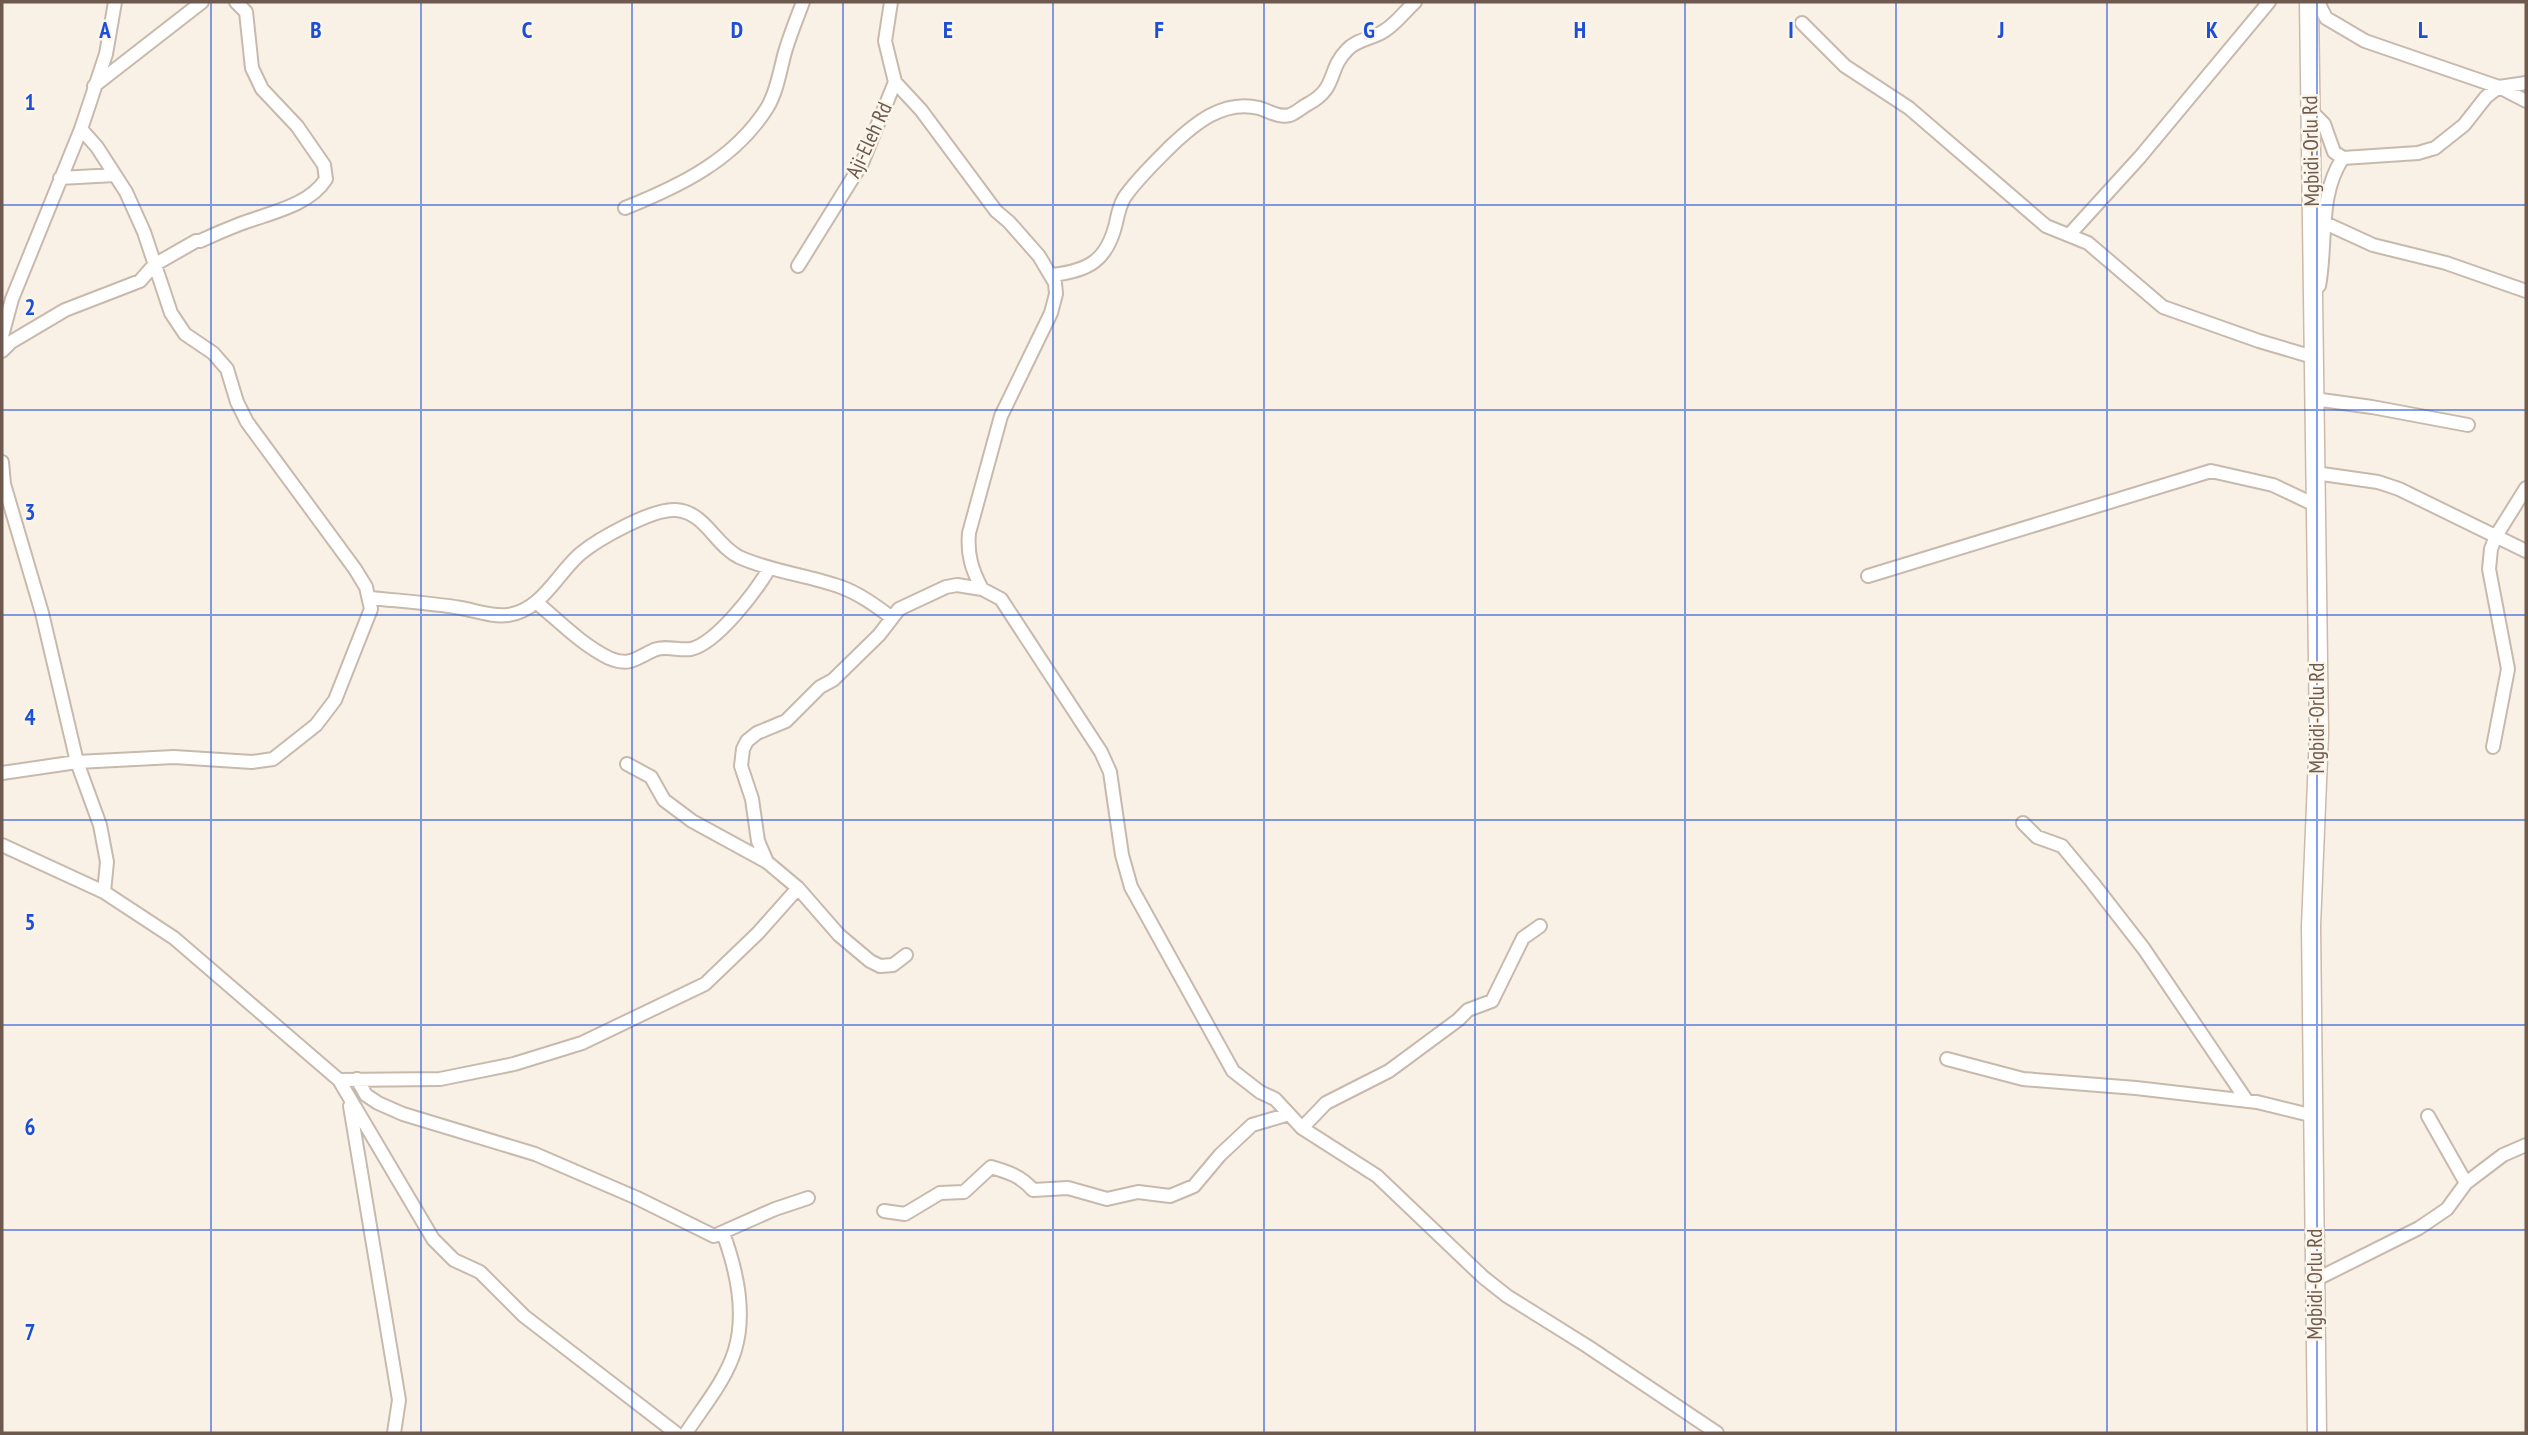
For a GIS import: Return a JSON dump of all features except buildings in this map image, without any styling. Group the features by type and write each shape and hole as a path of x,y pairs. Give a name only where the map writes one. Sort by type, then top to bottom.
{"main road":[{"name":"Mgbidi-Orlu Rd","path":"2309,2 2319,734 2311,926 2317,1433"}],"street":[{"path":"2,336 5,308 80,129 106,54 115,2"},
{"path":"94,86 202,2"},
{"path":"2,351 11,342 65,310 140,281 153,265 196,241 310,197 320,190 326,179 324,165 297,126 262,89 252,68 246,12 236,2"},
{"path":"625,208 699,175 732,149 754,124 768,107 803,2"},
{"name":"Aji-Eleh Rd","path":"798,266 862,163 895,82 886,41 891,2"},
{"path":"1052,275 1076,272 1098,258 1107,247 1118,210 1126,196 1170,147 1196,123 1215,112 1229,108 1257,107 1276,115 1289,115 1319,99 1326,91 1338,61 1348,48 1359,40 1386,30 1415,2"},
{"path":"2069,235 2140,157 2269,2"},
{"path":"2318,2 2326,18 2365,41 2499,87 2526,101"},
{"path":"1802,23 1845,66 1909,108 2046,226 2088,243 2163,307 2313,357"},
{"path":"895,82 921,110 996,211 1039,256 1055,283 1056,294 1051,313 1001,416 969,533 967,550 972,570 982,589"},
{"path":"2310,110 2324,124 2334,152 2343,158 2418,153 2435,148 2464,125 2486,97 2499,87 2526,83"},
{"path":"2,774 77,762 174,757 252,762 273,758 316,725 335,700 372,609 370,598 355,569 247,422 237,402 228,369 213,353 185,334 171,313 144,232 126,192 97,147 80,129"},
{"path":"2313,321 2323,262 2326,204 2334,171 2343,158"},
{"path":"60,178 114,175"},
{"path":"2325,223 2373,245 2446,263 2526,291"},
{"path":"2314,399 2468,425"},
{"path":"2,462 4,484 56,666 77,762 100,825 107,862 104,892"},
{"path":"1868,576 2211,471 2273,485 2315,505"},
{"path":"2315,474 2378,482 2399,489 2496,536 2523,546"},
{"path":"2493,747 2508,669 2489,569 2496,536 2526,488"},
{"path":"370,598 460,608 488,615 510,615 536,602 580,554 614,533 657,513 675,510 688,513 704,524 724,547 737,555 769,569 844,588 891,617"},
{"path":"536,602 588,644 610,658 633,662 654,650 692,649 719,632 761,583 769,569"},
{"path":"767,862 758,841 751,799 741,766 747,741 793,715 820,687 842,672 879,635 899,609 946,587 957,585 982,589 1001,599 1101,752 1110,772 1122,855 1131,887 1233,1071 1275,1100 1302,1128 1377,1176 1483,1277 1507,1296 1717,1433"},
{"path":"627,764 651,777 664,800 692,821 767,862 798,888 839,935 870,961 880,966 893,965 906,955"},
{"path":"2023,823 2037,837 2062,846 2092,882 2144,949 2247,1101"},
{"path":"2,845 104,892 174,938 339,1080 433,1239 443,1251 454,1260 480,1272 524,1316 676,1433"},
{"path":"339,1080 440,1079 514,1064 582,1043 705,984 758,933 798,888"},
{"path":"1302,1128 1326,1103 1389,1071 1468,1010 1492,1001 1523,938 1540,926"},
{"path":"1947,1059 2023,1079 2247,1101 2314,1116"},
{"path":"357,1080 366,1095 403,1114 535,1154 637,1198 714,1236 775,1209 808,1198"},
{"path":"348,1096 399,1400 394,1433"},
{"path":"884,1211 905,1214 940,1193 964,1192 991,1167 1025,1180 1033,1190 1068,1188 1107,1199 1138,1192 1170,1196 1194,1186 1220,1155 1252,1125 1289,1114"},
{"path":"2428,1116 2466,1183"},
{"path":"2315,1280 2418,1228 2447,1209 2466,1183 2503,1156 2526,1145"},
{"path":"686,1433 723,1377 735,1351 739,1328 738,1296 731,1255 723,1233"}]}
